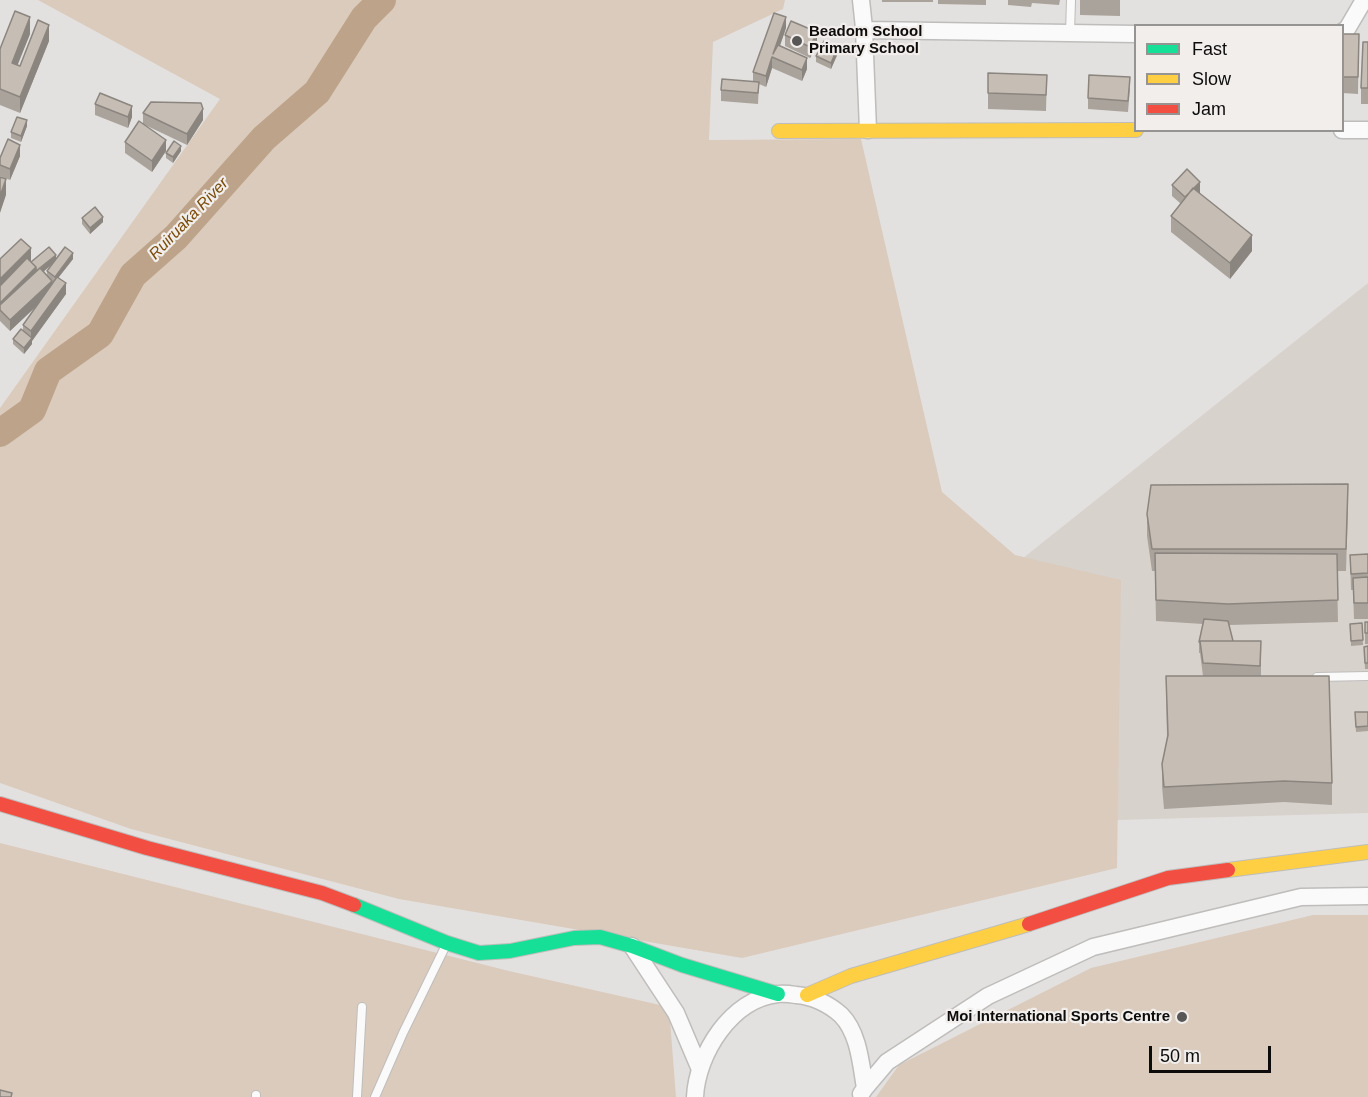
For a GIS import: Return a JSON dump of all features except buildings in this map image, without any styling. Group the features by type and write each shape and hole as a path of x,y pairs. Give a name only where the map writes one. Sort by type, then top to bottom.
{"street":[{"path":"861,0 868,130"},
{"path":"1344,31 1364,0"},
{"path":"864,29 1134,33"},
{"path":"778,131 1134,130"},
{"path":"1344,130 1368,130"},
{"path":"0,804 147,848 322,893 447,943 484,953 510,951 586,937 600,937 778,994 807,995 828,1005 842,1016 852,1032 860,1054 862,1093"},
{"path":"807,995 850,976 1006,931 1168,878 1368,852"},
{"path":"862,1093 887,1062 988,996 1093,946 1301,897 1368,896"},
{"path":"632,946 676,1013 699,1067"},
{"path":"695,1097 699,1067 710,1046 729,1019 756,1000 778,994"}],"lane":[{"path":"1070,33 1071,0"},
{"path":"1303,678 1368,676"},
{"path":"375,1097 447,943"},
{"path":"357,1097 362,1007"}],"shaded area":[{"path":"38,0 785,0 783,9 713,42 709,140 861,139 942,492 1015,555 1121,580 1117,868 742,958 399,899 131,829 0,783 0,408 220,99"},
{"path":"1368,283 1368,813 906,826 914,645"},
{"path":"0,843 509,971 669,1007 676,1097 0,1097"},
{"name":"Moi International Sports Centre","path":"1313,915 1368,915 1368,1097 876,1097 899,1065 1091,968"}],"waterway":[{"name":"Ruiruaka River","path":"0,433 32,410 48,371 100,334 133,275 176,237 264,138 317,92 364,18 382,0"}],"traffic: fast":[{"path":"354,905 447,943 479,953 510,951 574,938 600,937 778,994"}],"traffic: slow":[{"path":"779,131 1134,130"},
{"path":"1228,870 1368,852"},
{"path":"807,995 851,976 1029,924"}],"traffic: jam":[{"path":"0,804 147,848 322,893 354,905"},
{"path":"1029,924 1168,878 1228,870"}],"place":[{"name":"Beadom School Primary School","path":"797,41"},
{"name":"Moi International Sports Centre","path":"1182,1017"}]}
